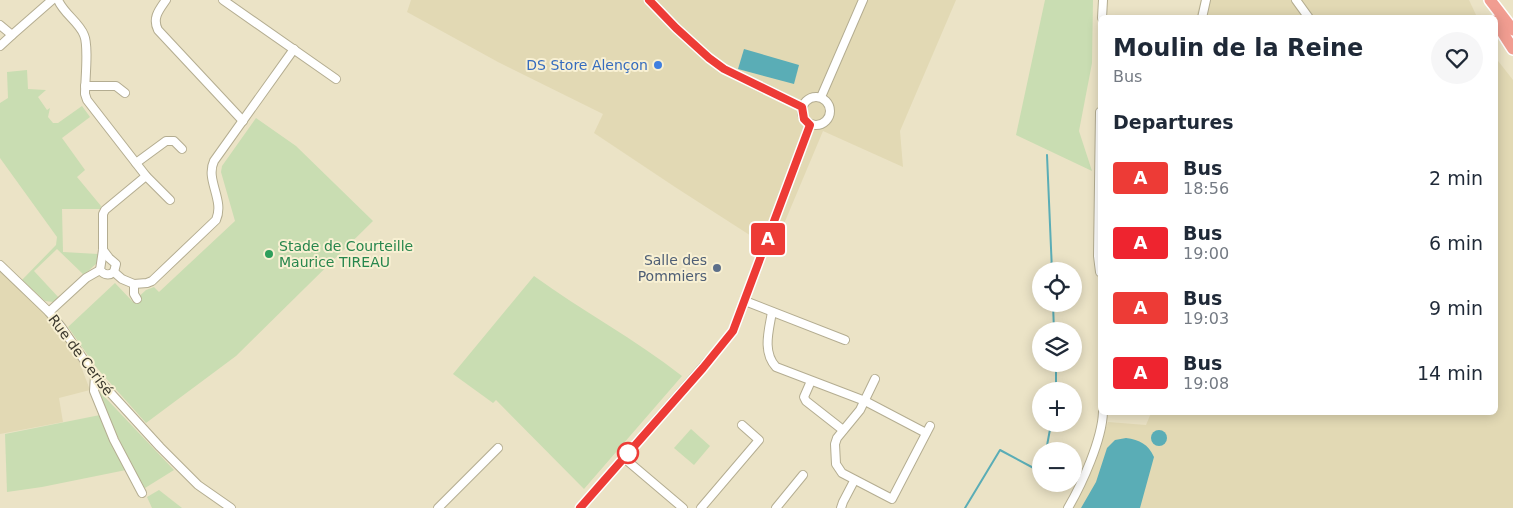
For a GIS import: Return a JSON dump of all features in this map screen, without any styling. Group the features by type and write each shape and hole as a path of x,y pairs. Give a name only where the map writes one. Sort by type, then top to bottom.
{"highway":[{"path":"1485,0 1492,15"},
{"path":"1490,0 1513,30"},
{"path":"1498,25 1513,49"}],"street":[{"path":"0,46 52,0"},
{"path":"58,0 62,8 84,33 86,42 85,86 87,100 146,176 170,200"},
{"path":"166,0 155,18 158,30 243,121"},
{"path":"223,0 336,79"},
{"path":"649,0 676,28 724,69 802,107"},
{"path":"821,97 863,0"},
{"path":"1102,15 1103,0"},
{"path":"1203,15 1206,0"},
{"path":"1296,0 1307,15"},
{"path":"0,25 12,35"},
{"path":"114,272 122,279 134,284 152,281 216,220 219,209 211,175 214,161 294,49"},
{"path":"85,86 116,86 125,93"},
{"path":"821,97 830,107 830,115 824,123 810,125 804,119 802,107 808,99 821,97"},
{"path":"580,508 733,331 810,125"},
{"path":"136,163 166,141 174,141 182,150"},
{"path":"114,272 105,274 101,266 103,214 105,210 146,176"},
{"path":"103,250 116,264 114,272"},
{"path":"50,312 109,258"},
{"name":"Rue de Cerisé","path":"0,265 50,312 95,376 160,447 198,485 231,508"},
{"path":"134,284 134,294 137,298"},
{"path":"745,300 845,340"},
{"path":"772,312 767,348 771,362 782,370 865,401 928,430 892,499 854,481 842,473 836,464 835,444 837,438 856,416 865,401 875,379"},
{"path":"95,376 94,391 114,440 142,492"},
{"path":"811,381 804,397 806,401 843,430"},
{"path":"1068,508 1080,488 1091,461 1103,415"},
{"path":"701,508 759,440 742,425"},
{"path":"441,507 498,448"},
{"path":"624,458 684,508"},
{"path":"776,508 803,475"},
{"path":"842,508 843,502 854,481"}],"shaded area":[{"path":"411,0 956,0 900,131 903,167 823,131 773,250 594,133 603,114 498,62 407,12"},
{"path":"1201,0 1469,0 1476,15 1197,15"},
{"path":"1498,61 1513,80 1513,508 1073,508 1085,485 1108,422 1146,425 1150,415 1498,415"},
{"path":"0,271 37,305 59,329 79,361 90,390 59,398 63,422 0,434"}],"green space":[{"path":"1045,0 1093,0 1092,63 1079,131 1092,171 1016,135"},
{"path":"27,70 28,89 46,90 38,97 47,110 50,108 48,117 53,123 58,123 82,106 90,117 62,138 85,170 77,177 101,206 100,209 62,209 63,252 98,254 98,262 84,275 57,249 34,271 59,298 53,302 45,301 22,280 56,245 57,237 0,158 0,103 8,98 7,72"},
{"name":"Stade de Courteille Maurice TIREAU","path":"256,118 296,146 373,221 236,356 146,423 96,367 68,327 115,283 133,302 146,290 154,287 159,292 235,221 221,172 222,166"},
{"path":"534,276 682,376 584,489 496,400 493,403 453,374"},
{"path":"100,392 174,470 145,488 138,479 97,393"},
{"path":"100,415 126,470 7,492 5,434"},
{"path":"691,429 710,446 694,465 674,448"},
{"path":"159,490 182,508 152,508 147,497"}],"water":[{"path":"744,49 799,65 794,84 738,69"},
{"path":"1159,430 1167,438 1159,446 1151,438"},
{"path":"1126,438 1143,443 1154,457 1140,508 1081,508 1096,482 1107,448 1115,440"}],"waterway":[{"path":"1047,155 1052,262"},
{"path":"1053,312 1054,322"},
{"path":"1056,372 1056,382"},
{"path":"1048,442 1050,432"},
{"path":"965,508 1000,450 1032,467"}],"bus line":[{"name":"A","path":"580,508 703,368 733,331 810,125 804,119 802,107 747,82 724,69 676,28 649,0"}],"place":[{"name":"DS Store Alençon","path":"658,65"},
{"name":"Stade de Courteille Maurice TIREAU","path":"269,254"},
{"name":"Salle des Pommiers","path":"717,268"}]}
